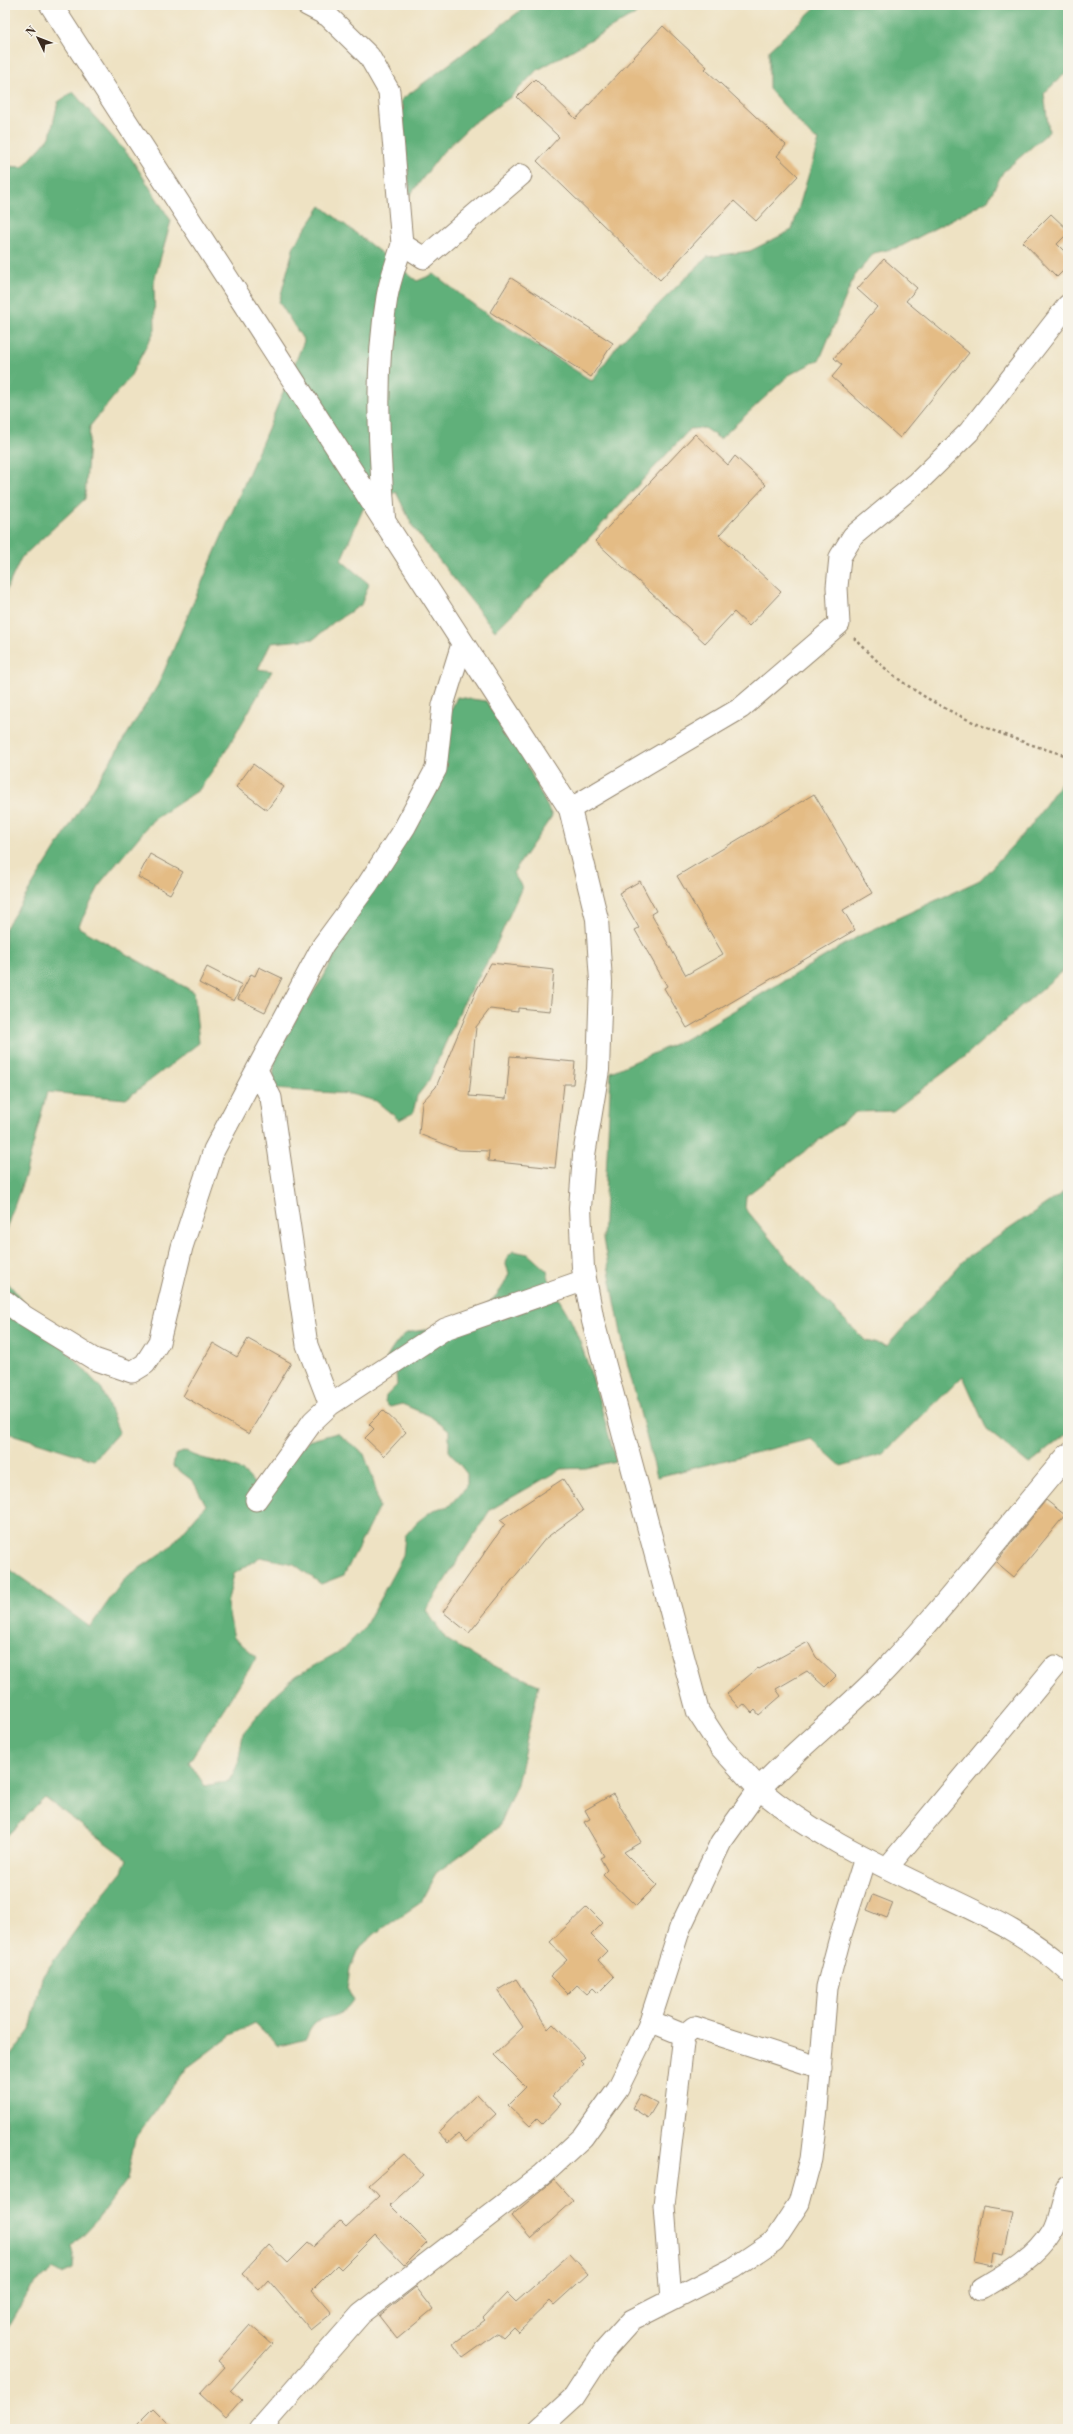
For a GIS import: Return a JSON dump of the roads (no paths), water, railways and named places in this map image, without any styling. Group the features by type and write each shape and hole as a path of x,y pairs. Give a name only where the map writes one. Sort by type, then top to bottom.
{"street":[{"path":"51,5 462,644 570,809 597,919 601,982 598,1070 584,1155 580,1208 585,1280 593,1321 698,1712 720,1746 759,1789 785,1811 865,1858 1010,1927 1065,1961"},
{"path":"308,5 328,16 369,56 389,91 402,244 387,296 380,366 379,447 385,524"},
{"path":"402,244 424,258 521,175"},
{"path":"570,809 741,708 839,624 837,587 840,557 853,536 918,482 970,432 1068,305"},
{"path":"5,1301 24,1316 94,1359 132,1372 146,1364 159,1342 182,1247 214,1150 323,945 368,884 401,834 436,768 443,704 462,644"},
{"path":"257,1070 271,1098 308,1345 330,1405"},
{"path":"256,1500 313,1421 330,1405 446,1329 585,1280"},
{"path":"260,2429 361,2314 543,2174 583,2137 618,2088 650,2021 680,1928 721,1842 759,1789 781,1765 811,1741 885,1670 1068,1456"},
{"path":"887,1868 1055,1666"},
{"path":"539,2429 574,2397 604,2351 632,2320 734,2268 774,2241 799,2202 811,2159 821,2068 826,1987 865,1858"},
{"path":"650,2021 684,2035"},
{"path":"671,2300 664,2204 684,2035 694,2027 821,2068"},
{"path":"981,2289 1012,2272 1032,2255 1053,2231 1068,2187"}]}
